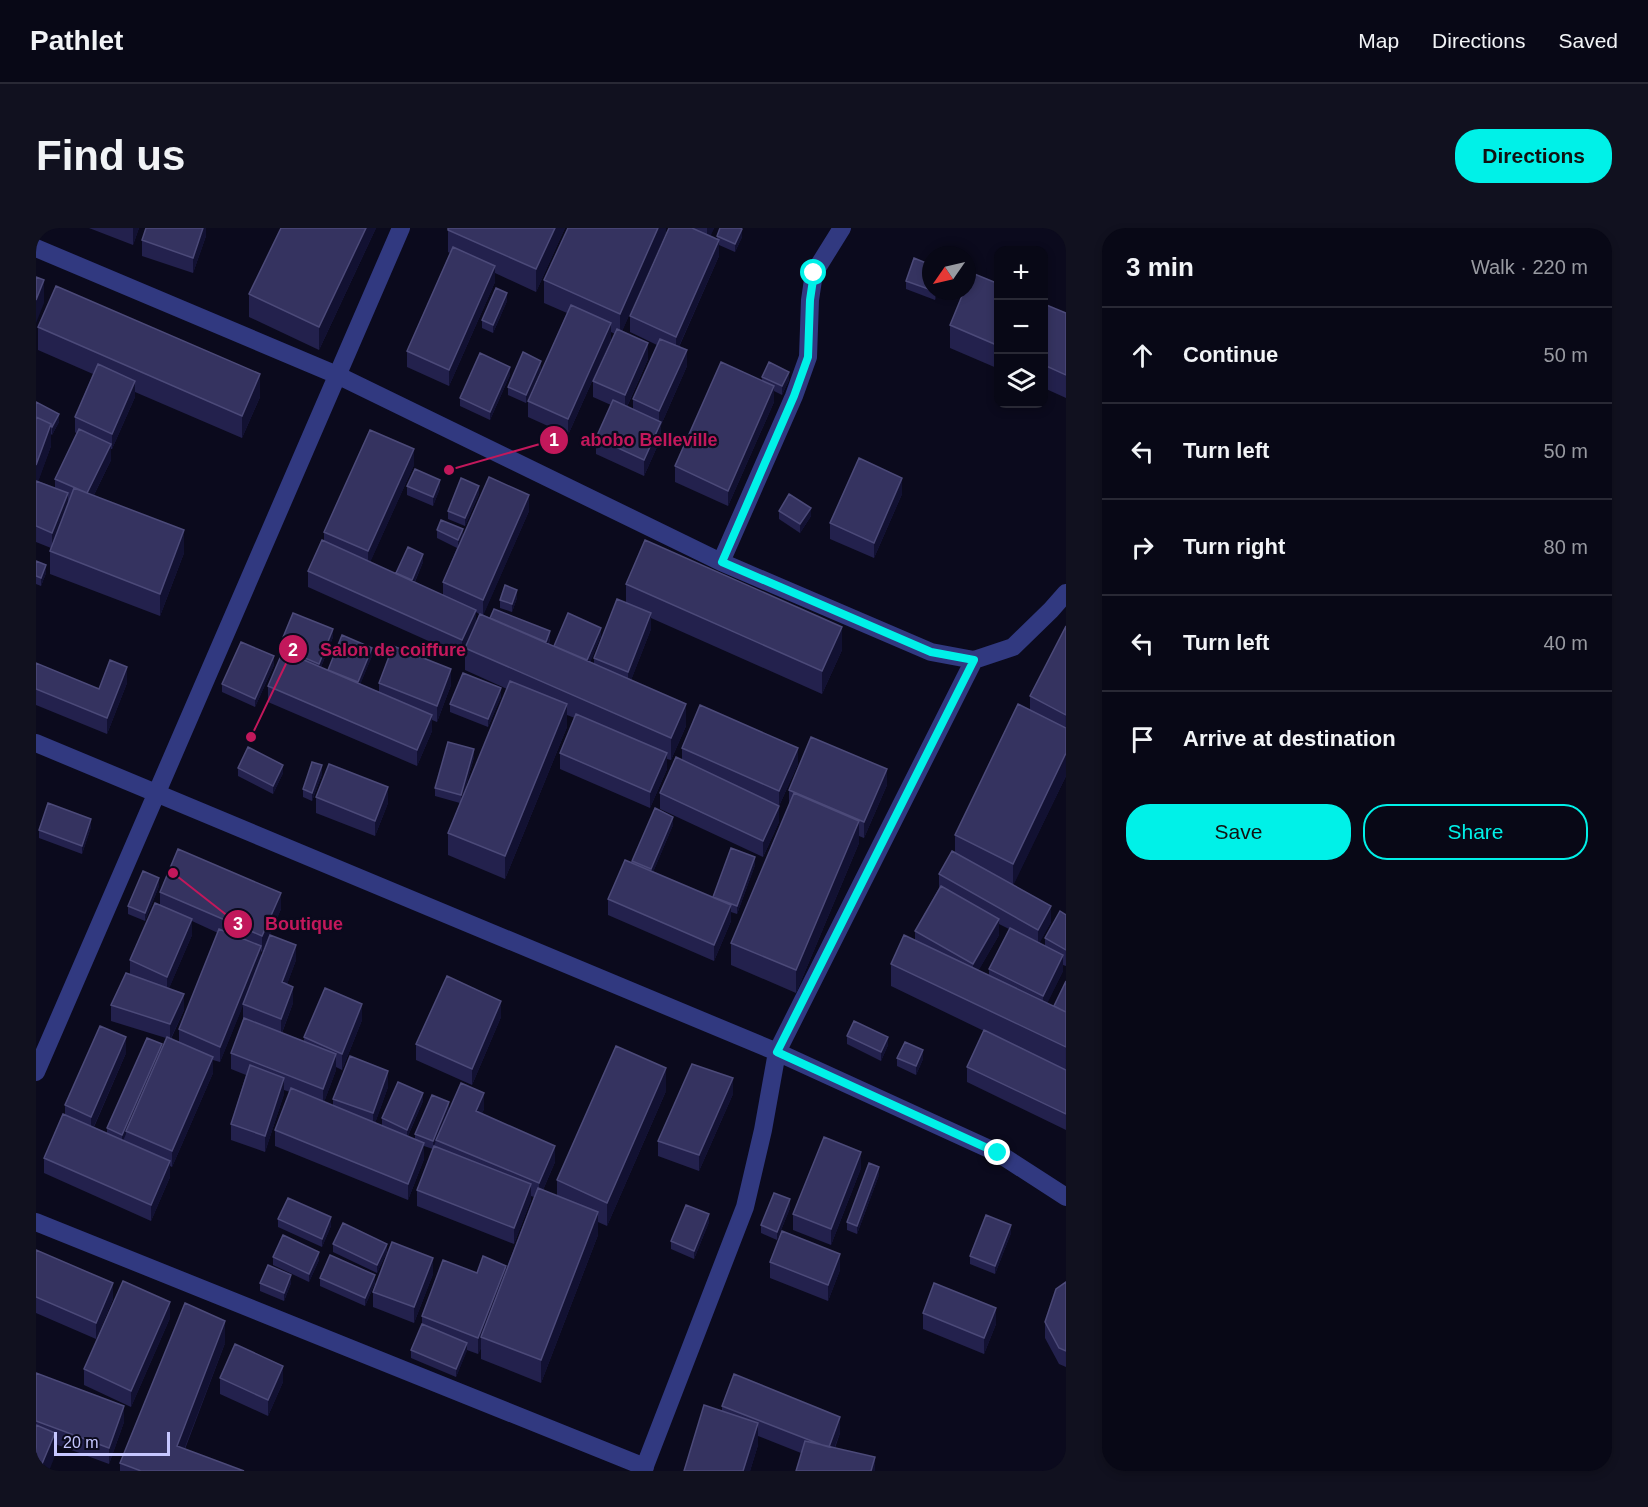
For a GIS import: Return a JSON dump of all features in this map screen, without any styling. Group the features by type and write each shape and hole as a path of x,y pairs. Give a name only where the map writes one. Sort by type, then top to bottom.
{"street":[{"path":"36,1072 401,228"},
{"path":"722,562 794,396 808,357 810,300 814,273 842,228"},
{"path":"36,248 337,375 722,562 931,652 974,660 1013,647 1066,593"},
{"path":"36,1222 644,1469 744,1207 763,1130 777,1052 974,660"},
{"path":"36,743 777,1052 998,1153 1066,1197"}],"building":[{"path":"146,228 203,228 193,258 142,240"},
{"path":"281,228 366,228 319,327 249,294"},
{"path":"448,228 555,228 536,269 448,230"},
{"path":"568,228 658,228 620,314 544,280"},
{"path":"669,228 692,228 719,240 676,337 630,316"},
{"path":"720,228 742,229 735,244 717,236"},
{"path":"453,247 495,266 449,370 407,351"},
{"path":"914,258 922,261 922,287 906,281"},
{"path":"976,275 994,282 994,344 950,325 960,300 976,300"},
{"path":"36,277 44,280 36,300"},
{"path":"56,286 260,374 242,416 38,327"},
{"path":"496,288 507,293 493,325 482,320"},
{"path":"571,305 611,323 568,419 528,401"},
{"path":"1048,306 1066,313 1066,375 1048,367"},
{"path":"617,329 648,343 625,395 593,381"},
{"path":"660,339 687,350 659,411 633,399"},
{"path":"523,352 541,361 526,395 508,387"},
{"path":"480,353 510,367 490,412 460,398"},
{"path":"721,362 774,386 728,491 675,466"},
{"path":"769,362 789,372 782,386 762,377"},
{"path":"98,364 135,381 112,434 75,417"},
{"path":"613,400 661,422 644,460 596,438"},
{"path":"36,402 59,414 52,427 51,424 36,417"},
{"path":"36,417 51,424 36,465"},
{"path":"79,429 111,444 87,493 55,479"},
{"path":"370,430 414,449 368,551 324,532"},
{"path":"859,458 902,478 874,543 830,523"},
{"path":"415,469 440,480 433,497 407,486"},
{"path":"489,477 529,495 483,600 443,582"},
{"path":"461,478 479,486 465,518 448,511"},
{"path":"36,481 68,493 52,533 36,526"},
{"path":"74,488 184,530 160,594 50,551"},
{"path":"789,494 811,508 800,524 779,511"},
{"path":"441,520 463,529 458,540 437,530"},
{"path":"322,540 476,610 462,640 308,571"},
{"path":"645,540 842,627 822,671 626,584"},
{"path":"408,547 423,554 412,580 396,573"},
{"path":"36,561 46,565 41,578 36,576"},
{"path":"505,585 517,590 512,604 500,600"},
{"path":"617,599 651,613 628,672 594,658"},
{"path":"494,609 550,631 546,642 490,618"},
{"path":"293,613 333,629 319,664 279,647"},
{"path":"568,613 601,628 587,660 554,646"},
{"path":"480,614 686,704 671,738 465,648"},
{"path":"1066,626 1066,715 1030,696"},
{"path":"342,635 372,648 358,682 328,670"},
{"path":"241,642 274,656 255,699 222,684"},
{"path":"393,646 451,669 437,706 379,683"},
{"path":"283,651 432,715 417,750 268,686"},
{"path":"110,660 127,667 107,718 36,689 36,663 99,689"},
{"path":"463,673 501,688 488,719 450,704"},
{"path":"510,681 567,704 505,856 448,833"},
{"path":"1018,704 1066,728 1066,753 1013,864 955,835"},
{"path":"700,705 798,748 779,791 682,748"},
{"path":"576,714 667,753 650,792 560,753"},
{"path":"811,737 887,769 864,822 789,790"},
{"path":"448,742 474,749 461,795 435,788"},
{"path":"248,747 283,765 273,786 238,768"},
{"path":"676,757 779,806 763,841 660,793"},
{"path":"312,762 322,765 312,793 303,789"},
{"path":"329,764 388,787 375,821 316,797"},
{"path":"794,793 859,821 796,970 731,943"},
{"path":"48,803 91,819 82,846 39,830"},
{"path":"655,808 673,817 651,869 632,861"},
{"path":"731,848 755,857 737,906 713,897"},
{"path":"178,849 281,893 262,936 160,892"},
{"path":"952,851 1051,906 1038,930 939,874"},
{"path":"625,860 731,905 714,945 608,899"},
{"path":"143,871 159,878 145,913 128,906"},
{"path":"941,886 999,919 973,964 915,931"},
{"path":"155,903 192,919 167,977 130,960"},
{"path":"1060,911 1066,915 1066,950 1045,938"},
{"path":"1010,928 1063,955 1043,996 989,969"},
{"path":"219,929 261,946 220,1047 179,1029"},
{"path":"270,935 296,945 282,982 293,987 281,1019 243,1004"},
{"path":"904,935 1066,1012 1066,1047 891,964"},
{"path":"126,973 184,994 170,1024 111,1005"},
{"path":"447,976 501,1001 472,1069 416,1044"},
{"path":"1066,981 1066,1012 1054,1006"},
{"path":"325,988 362,1004 342,1054 304,1037"},
{"path":"244,1018 336,1054 323,1089 231,1053"},
{"path":"854,1021 888,1037 881,1052 847,1036"},
{"path":"100,1026 126,1037 91,1117 65,1105"},
{"path":"984,1030 1066,1070 1066,1114 967,1067"},
{"path":"167,1037 213,1057 172,1151 126,1131"},
{"path":"147,1038 162,1044 122,1135 107,1128"},
{"path":"905,1042 923,1050 916,1066 897,1058"},
{"path":"616,1046 666,1068 607,1203 557,1180"},
{"path":"350,1056 388,1071 373,1113 333,1099"},
{"path":"692,1064 733,1078 699,1155 658,1141"},
{"path":"250,1065 284,1078 265,1136 231,1124"},
{"path":"398,1082 423,1093 407,1130 382,1118"},
{"path":"461,1083 484,1093 476,1111 555,1146 539,1183 436,1140"},
{"path":"291,1088 424,1143 408,1184 275,1130"},
{"path":"432,1095 449,1102 433,1141 415,1134"},
{"path":"63,1114 170,1161 151,1205 44,1158"},
{"path":"824,1137 861,1152 831,1229 793,1214"},
{"path":"434,1146 531,1184 514,1228 417,1190"},
{"path":"869,1163 879,1167 857,1226 847,1222"},
{"path":"538,1188 598,1212 541,1360 481,1337"},
{"path":"774,1193 790,1199 777,1232 761,1225"},
{"path":"288,1198 331,1217 322,1239 278,1219"},
{"path":"686,1205 709,1214 694,1251 671,1241"},
{"path":"986,1215 1011,1225 995,1266 970,1256"},
{"path":"343,1223 387,1244 377,1265 333,1244"},
{"path":"782,1231 840,1254 828,1285 770,1262"},
{"path":"283,1235 319,1252 309,1274 273,1257"},
{"path":"392,1242 433,1258 414,1307 373,1292"},
{"path":"36,1250 113,1283 96,1323 36,1297"},
{"path":"330,1255 375,1275 365,1298 320,1278"},
{"path":"483,1256 506,1266 478,1338 422,1316 443,1260 477,1273"},
{"path":"268,1265 291,1275 284,1293 260,1283"},
{"path":"123,1281 170,1302 131,1391 84,1369"},
{"path":"1066,1282 1066,1351 1059,1348 1045,1322 1056,1289"},
{"path":"934,1283 996,1308 984,1338 923,1313"},
{"path":"185,1303 225,1321 177,1446 244,1471 141,1471 120,1463"},
{"path":"422,1324 467,1343 456,1369 411,1350"},
{"path":"235,1344 283,1366 268,1400 220,1378"},
{"path":"36,1373 124,1406 109,1448 36,1421"},
{"path":"734,1374 840,1417 829,1447 722,1406"},
{"path":"704,1405 758,1423 743,1471 684,1471"},
{"path":"36,1425 55,1433 39,1471 36,1471"},
{"path":"805,1441 875,1457 871,1471 796,1471"}],"place":[{"name":"abobo Belleville","path":"449,470"},
{"name":"Salon de coiffure","path":"251,737"},
{"name":"Boutique","path":"173,873"}],"route":[{"path":"814,273 810,300 808,357 794,396 722,562 931,652 974,660 777,1052 998,1153"}]}
